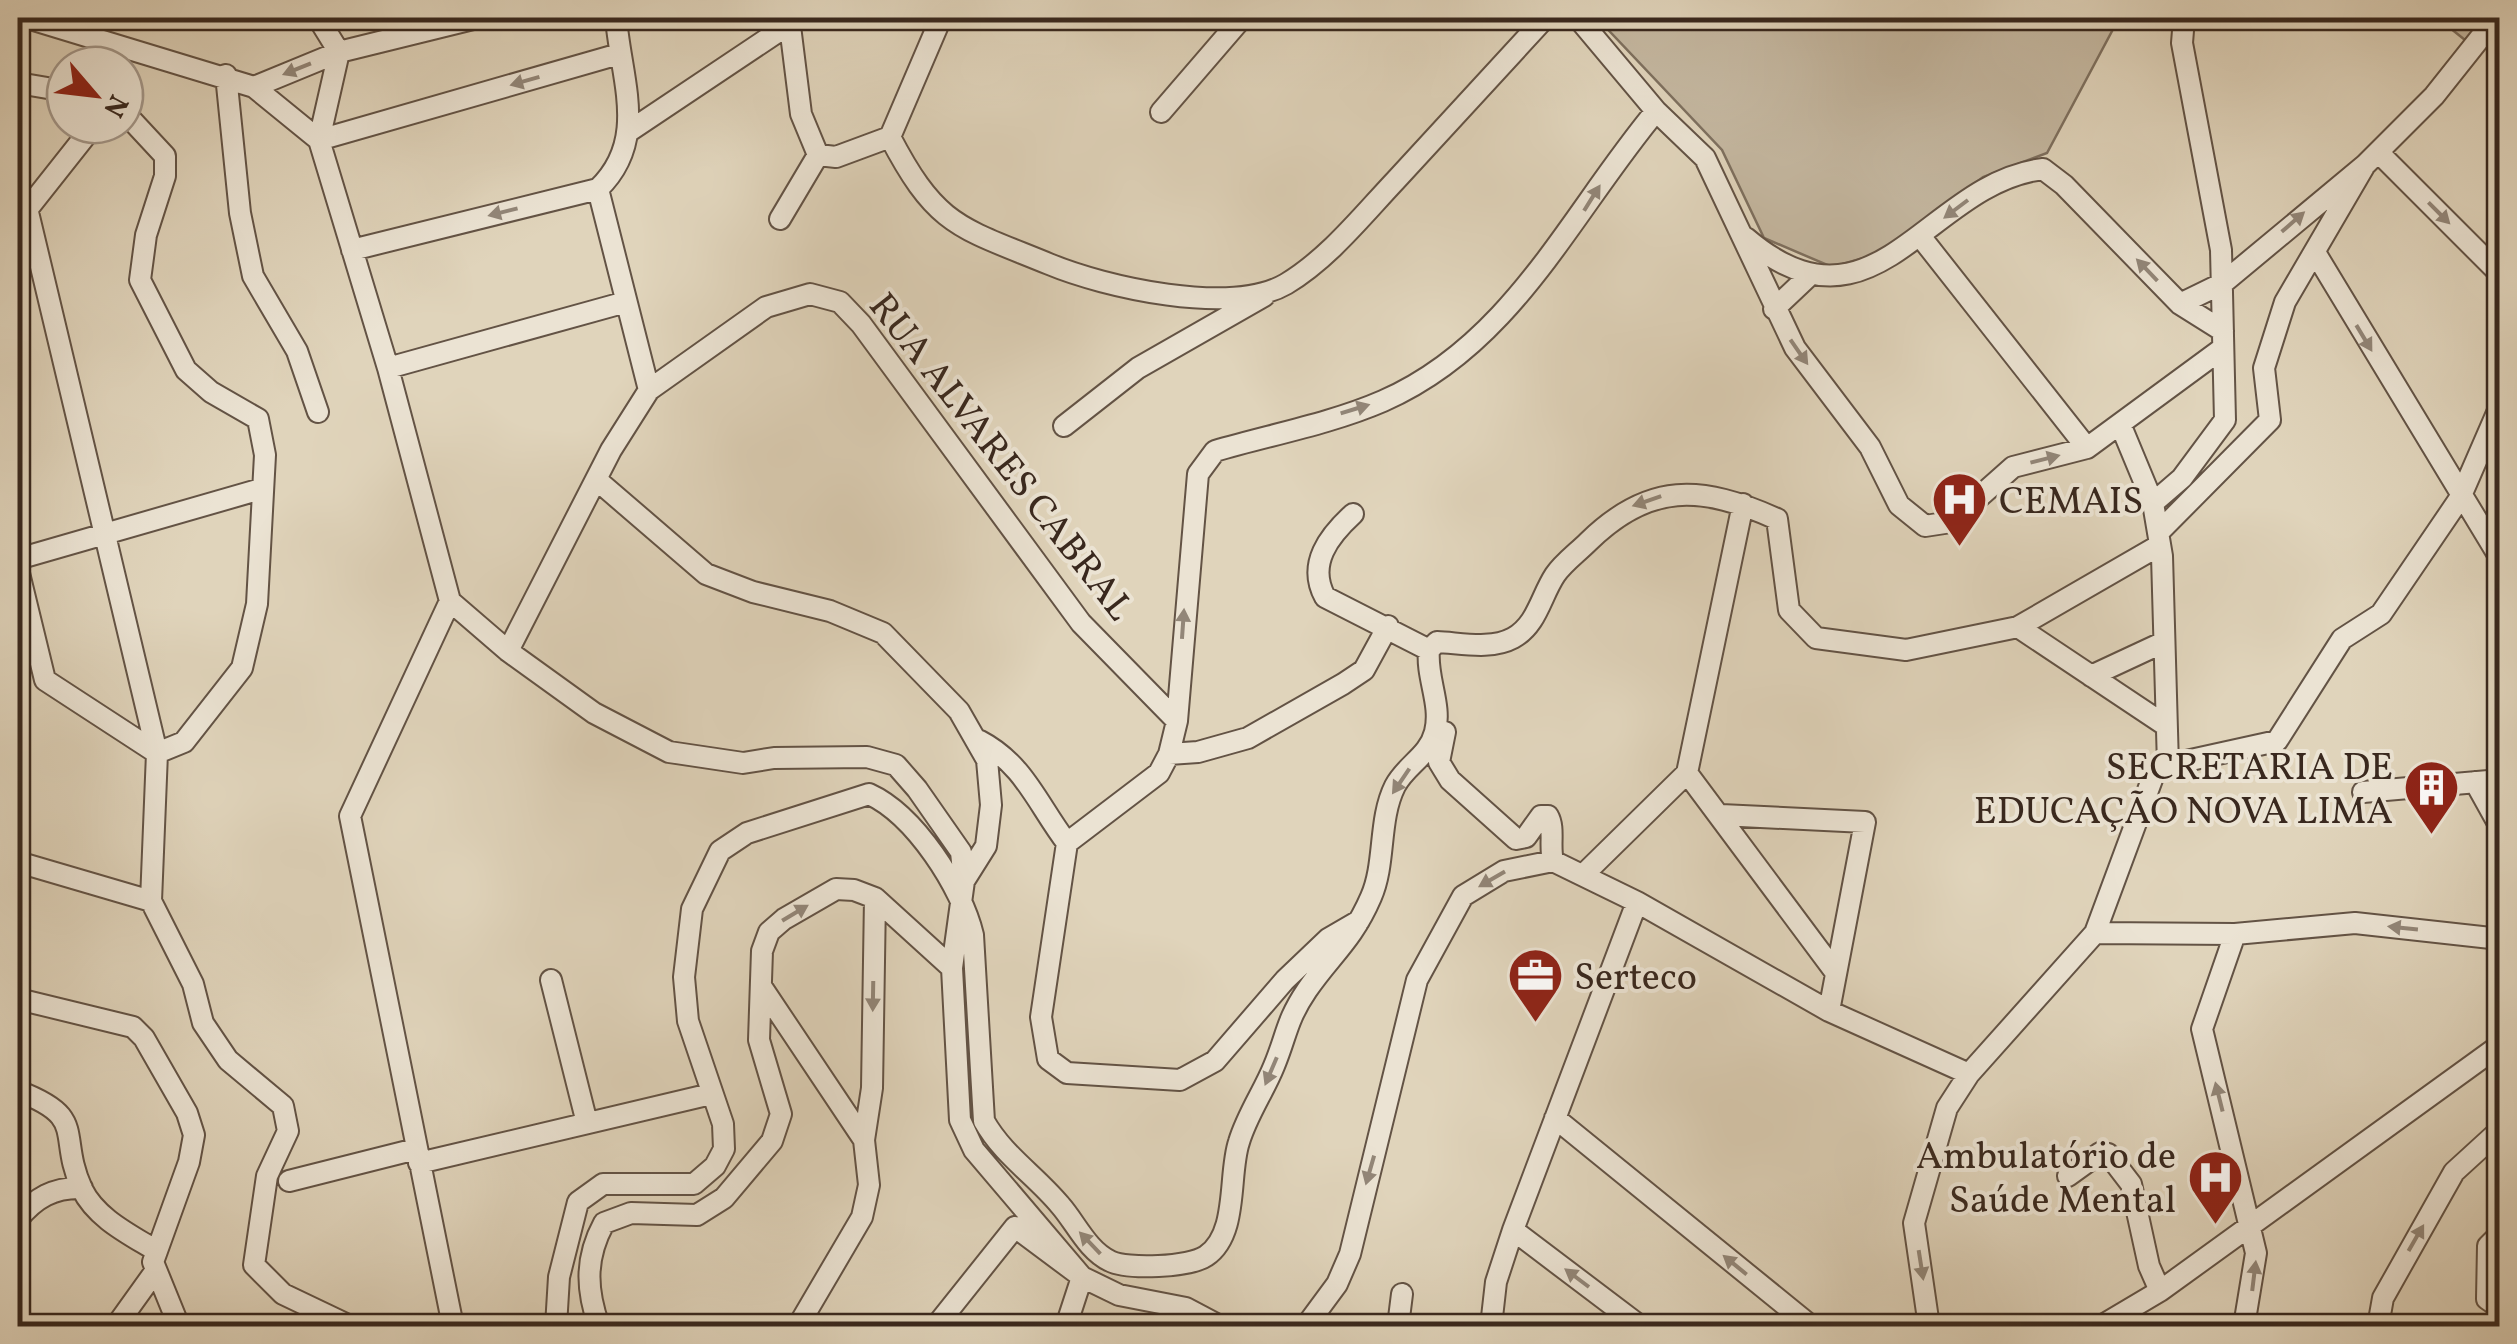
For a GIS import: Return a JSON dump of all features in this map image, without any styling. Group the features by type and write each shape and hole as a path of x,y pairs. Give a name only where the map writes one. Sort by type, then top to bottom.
{"street":[{"path":"27,18 254,86 319,140"},
{"path":"318,18 339,52 319,140 388,368 450,601 508,651 594,713 669,752 744,763 841,756 896,765 961,852 961,891 952,968 960,1120 974,1150 1082,1277"},
{"path":"254,86 339,52 477,18"},
{"path":"352,250 598,189 623,161 630,130 616,18"},
{"path":"818,155 836,157 890,137 941,18"},
{"path":"1162,112 1242,18"},
{"path":"1064,426 1138,368 1284,286 1338,242 1545,18"},
{"path":"1578,18 1656,112 1705,158 1795,348 1870,447 1899,505 1925,526 1951,522 2013,467 2087,448 2190,373 2223,339"},
{"path":"2154,503 2182,478 2224,420 2222,250 2182,43 2184,18"},
{"path":"2180,304 2223,282 2372,159 2434,96 2496,18"},
{"path":"630,130 792,21 801,114 818,155"},
{"path":"319,140 619,54"},
{"path":"226,75 240,213 253,276 297,350 318,412"},
{"path":"18,83 45,88"},
{"name":"RUA ALVARES CABRAL","path":"1067,843 1158,773 1169,754 1177,721 1198,474 1214,451 1383,401 1451,358 1521,297 1620,154 1656,112"},
{"path":"145,134 165,156 165,176 146,235 140,280 186,370 211,392 258,418 265,455 257,604 242,668 184,742 157,753"},
{"path":"890,137 916,186 954,225 1065,271 1173,296 1242,296 1284,286"},
{"path":"78,145 22,215 108,532 157,753 151,901 193,984 203,1023 228,1060 283,1106 288,1132 267,1176 254,1265 283,1294 350,1326"},
{"path":"780,219 818,155"},
{"path":"556,1326 559,1277 578,1202 603,1184 694,1184 714,1166 724,1149 724,1124 688,1021 684,978 692,909 720,852 748,833 869,794 892,805 923,838 961,891 973,935 984,1121 996,1143 1060,1206 1106,1260 1122,1266 1190,1262 1207,1256 1218,1243 1229,1210 1238,1143 1276,1062 1285,1026 1310,986 1347,945 1360,920 1373,892 1396,784 1426,752 1434,735 1437,705 1428,670 1429,650 1437,642 1490,645 1513,638 1530,624 1556,573 1636,503 1658,495 1743,504 1776,519 1789,610 1816,638 1906,650 2018,628 2159,539 2270,420 2264,368 2285,302 2372,159"},
{"path":"2372,159 2500,274"},
{"path":"1741,233 1768,256 1830,278 1890,260 1984,188 2012,172 2042,168 2064,184 2180,304 2223,339"},
{"path":"598,189 648,390"},
{"path":"1920,236 2087,448"},
{"path":"2316,254 2460,498 2500,558"},
{"path":"1774,309 1811,274"},
{"name":"RUA ALVARES CABRAL","path":"508,651 648,390 766,307 810,294 840,302 873,339 1081,623 1177,721"},
{"path":"388,368 626,302"},
{"path":"2190,373 2208,385 2224,420"},
{"path":"1930,1326 1914,1223 1947,1108 1970,1074 2095,933 2154,774 2168,764 2278,741 2342,639 2381,614 2460,498 2500,406"},
{"path":"2121,426 2154,503 2159,539 2168,764"},
{"path":"598,481 706,574 753,592 830,611 883,633 959,711 980,740 987,760 991,806 986,846 961,891"},
{"path":"18,558 261,488"},
{"path":"1583,875 1687,773 1743,504"},
{"path":"1353,514 1329,536 1320,560 1318,584 1326,597 1429,650"},
{"path":"18,569 45,680 157,753"},
{"path":"450,601 350,816 452,1326"},
{"path":"1169,754 1198,752 1248,738 1342,684 1375,656 1388,626"},
{"path":"2018,628 2165,725"},
{"path":"2091,676 2164,642"},
{"path":"1437,705 1448,719 1440,748 1442,771 1516,838 1526,837 1541,816 1548,816 1552,823 1553,861"},
{"path":"980,740 1005,754 1023,774 1067,843 1041,1017 1048,1059 1067,1074 1180,1080 1214,1062 1285,980 1328,939 1360,920"},
{"path":"1687,773 1836,973"},
{"path":"2363,792 2500,780"},
{"path":"2475,782 2500,828"},
{"path":"1722,815 1865,822 1829,1011"},
{"path":"1306,1326 1337,1284 1350,1254 1400,1035 1417,980 1463,896 1504,871 1553,861 1637,902 1829,1011 1970,1074"},
{"path":"18,862 151,901"},
{"path":"599,1326 588,1296 590,1247 604,1223 631,1213 697,1215 724,1198 772,1141 781,1114 759,1040 762,951 770,932 784,919 836,889 854,890 874,898 952,968"},
{"path":"798,1326 862,1216 869,1184 864,1140 872,1088 874,898"},
{"path":"1491,1326 1496,1282 1513,1230 1637,902"},
{"path":"2095,933 2235,934 2355,923 2500,938"},
{"path":"2235,934 2202,1029 2256,1253 2244,1326"},
{"path":"551,980 587,1124"},
{"path":"761,986 864,1140"},
{"path":"18,999 132,1027 144,1038 187,1114 194,1136 189,1162 155,1250 154,1273 179,1326"},
{"path":"2101,1326 2160,1292 2500,1045"},
{"path":"18,1091 50,1104 64,1117 82,1188 95,1207 122,1231 155,1250"},
{"path":"289,1181 587,1124 711,1094"},
{"path":"1556,1118 1810,1326"},
{"path":"2378,1326 2383,1298 2454,1172 2500,1130"},
{"path":"2068,1176 2100,1153 2108,1154 2131,1184 2149,1266 2160,1292"},
{"path":"18,1219 30,1204 61,1187 82,1188"},
{"path":"936,1326 1015,1227 1082,1277 1119,1296 1186,1308 1220,1326"},
{"path":"1513,1230 1640,1326"},
{"path":"2500,1234 2488,1246 2487,1299 2500,1308"},
{"path":"116,1326 154,1273"},
{"path":"1066,1326 1082,1277"},
{"path":"1398,1326 1402,1294"}],"shaded area":[{"path":"1597,18 2119,18 2047,153 1983,177 1888,251 1832,267 1764,238 1722,150"},
{"path":"2265,18 2483,18 2465,40 2450,28"}],"place":[{"name":"CEMAIS","path":"1960,549"},
{"name":"SECRETARIA DE EDUCAÇÃO NOVA LIMA","path":"2432,837"},
{"name":"Serteco","path":"1535,1025"},
{"name":"Ambulatório de Saúde Mental","path":"2215,1226"}]}
